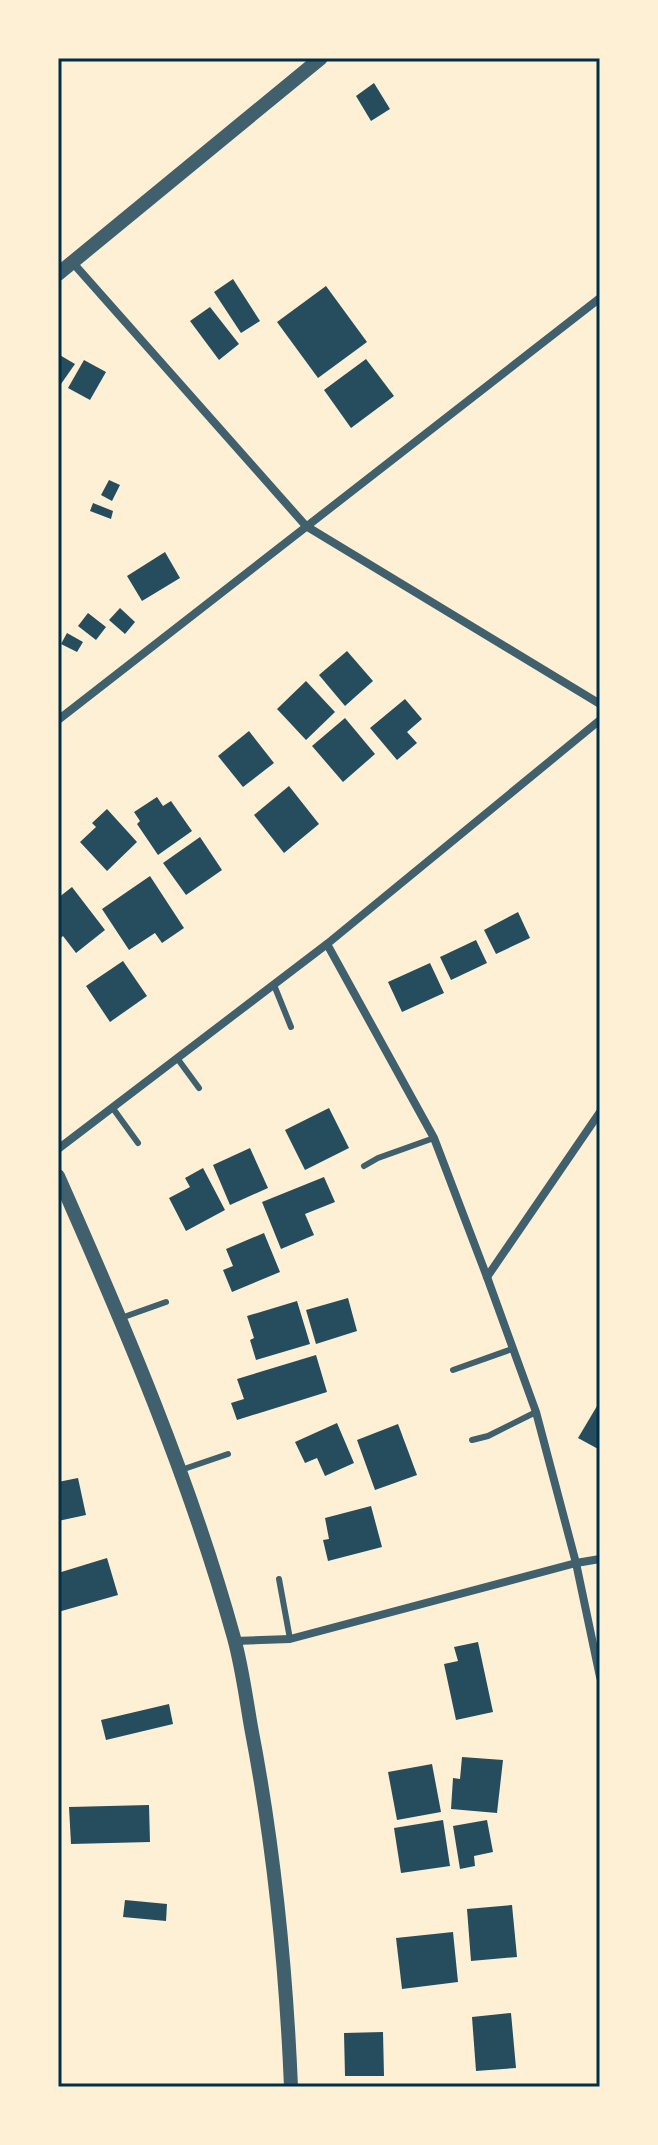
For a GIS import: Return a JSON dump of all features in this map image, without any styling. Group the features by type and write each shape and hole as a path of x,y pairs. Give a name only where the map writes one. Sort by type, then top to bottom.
{"street":[{"path":"58,274 321,58"},
{"path":"73,263 306,526 600,704"},
{"path":"58,720 600,298"},
{"path":"58,1149 327,944 600,720"},
{"path":"327,944 434,1138 487,1277 536,1412 576,1563 600,1677"},
{"path":"487,1277 600,1112"},
{"path":"58,1176 121,1318 181,1470 235,1641 262,1782 287,1994 291,2087"},
{"path":"235,1641 290,1639 600,1559"}],"lane":[{"path":"274,985 291,1027"},
{"path":"177,1058 199,1088"},
{"path":"112,1107 138,1143"},
{"path":"364,1166 434,1138"},
{"path":"121,1318 166,1302"},
{"path":"453,1370 512,1349"},
{"path":"472,1440 488,1436 536,1412"},
{"path":"181,1470 228,1454"},
{"path":"279,1579 290,1639"}],"building":[{"path":"374,83 390,109 371,121 356,96"},
{"path":"233,279 260,321 241,333 214,292"},
{"path":"326,286 367,342 318,378 277,322"},
{"path":"210,307 239,344 219,360 190,321"},
{"path":"58,354 75,364 61,384 58,382"},
{"path":"366,359 394,396 351,428 324,390"},
{"path":"84,360 106,372 90,400 68,388"},
{"path":"109,480 120,485 112,501 101,495"},
{"path":"93,503 113,511 111,519 90,511"},
{"path":"165,552 180,578 142,601 127,576"},
{"path":"120,608 135,622 125,634 109,620"},
{"path":"88,613 106,627 96,640 78,626"},
{"path":"67,633 83,642 77,652 61,644"},
{"path":"347,651 373,681 345,706 319,675"},
{"path":"306,681 335,712 306,740 277,709"},
{"path":"405,699 422,719 407,732 417,743 397,760 370,728"},
{"path":"345,718 375,754 343,782 312,746"},
{"path":"249,731 274,763 243,787 218,756"},
{"path":"289,786 319,824 284,853 254,815"},
{"path":"157,797 163,806 171,801 192,831 158,855 137,824 140,821 134,812"},
{"path":"107,809 137,842 107,871 80,842 96,827 92,823"},
{"path":"200,837 222,870 186,895 163,863"},
{"path":"150,876 184,928 162,943 155,933 129,950 102,909"},
{"path":"72,887 105,930 76,953 63,936 58,940 58,898"},
{"path":"518,912 530,938 496,954 484,930"},
{"path":"476,940 487,963 451,980 440,957"},
{"path":"123,961 147,996 110,1022 86,986"},
{"path":"430,963 444,993 402,1012 388,982"},
{"path":"329,1108 349,1148 305,1170 285,1130"},
{"path":"250,1148 268,1188 230,1205 213,1165"},
{"path":"203,1168 225,1210 186,1231 169,1198 190,1187 185,1178"},
{"path":"324,1177 335,1202 305,1214 314,1235 281,1249 262,1202"},
{"path":"264,1233 280,1272 232,1292 223,1270 233,1266 226,1249"},
{"path":"348,1298 357,1331 316,1344 306,1310"},
{"path":"297,1301 310,1344 256,1360 250,1340 254,1338 247,1316"},
{"path":"316,1355 327,1392 237,1420 231,1403 244,1399 237,1379"},
{"path":"600,1401 600,1450 578,1438"},
{"path":"337,1423 354,1463 325,1476 317,1458 305,1463 295,1442"},
{"path":"398,1424 417,1475 375,1490 357,1440"},
{"path":"78,1478 86,1515 58,1521 58,1482"},
{"path":"371,1506 382,1547 328,1561 323,1540 329,1539 325,1518"},
{"path":"107,1558 118,1595 58,1612 58,1573"},
{"path":"478,1642 493,1712 456,1720 444,1664 458,1661 454,1647"},
{"path":"169,1704 173,1724 106,1740 101,1720"},
{"path":"462,1757 503,1760 497,1813 451,1809 453,1778 460,1779"},
{"path":"432,1764 441,1812 397,1820 388,1772"},
{"path":"149,1805 150,1842 71,1844 69,1807"},
{"path":"443,1820 450,1866 401,1873 394,1828"},
{"path":"487,1820 493,1852 474,1856 475,1866 460,1869 453,1826"},
{"path":"125,1900 167,1904 166,1921 123,1917"},
{"path":"512,1905 517,1957 471,1961 467,1909"},
{"path":"453,1932 458,1982 402,1989 396,1938"},
{"path":"511,2013 516,2068 476,2071 472,2017"},
{"path":"383,2032 384,2076 345,2076 344,2033"}]}
